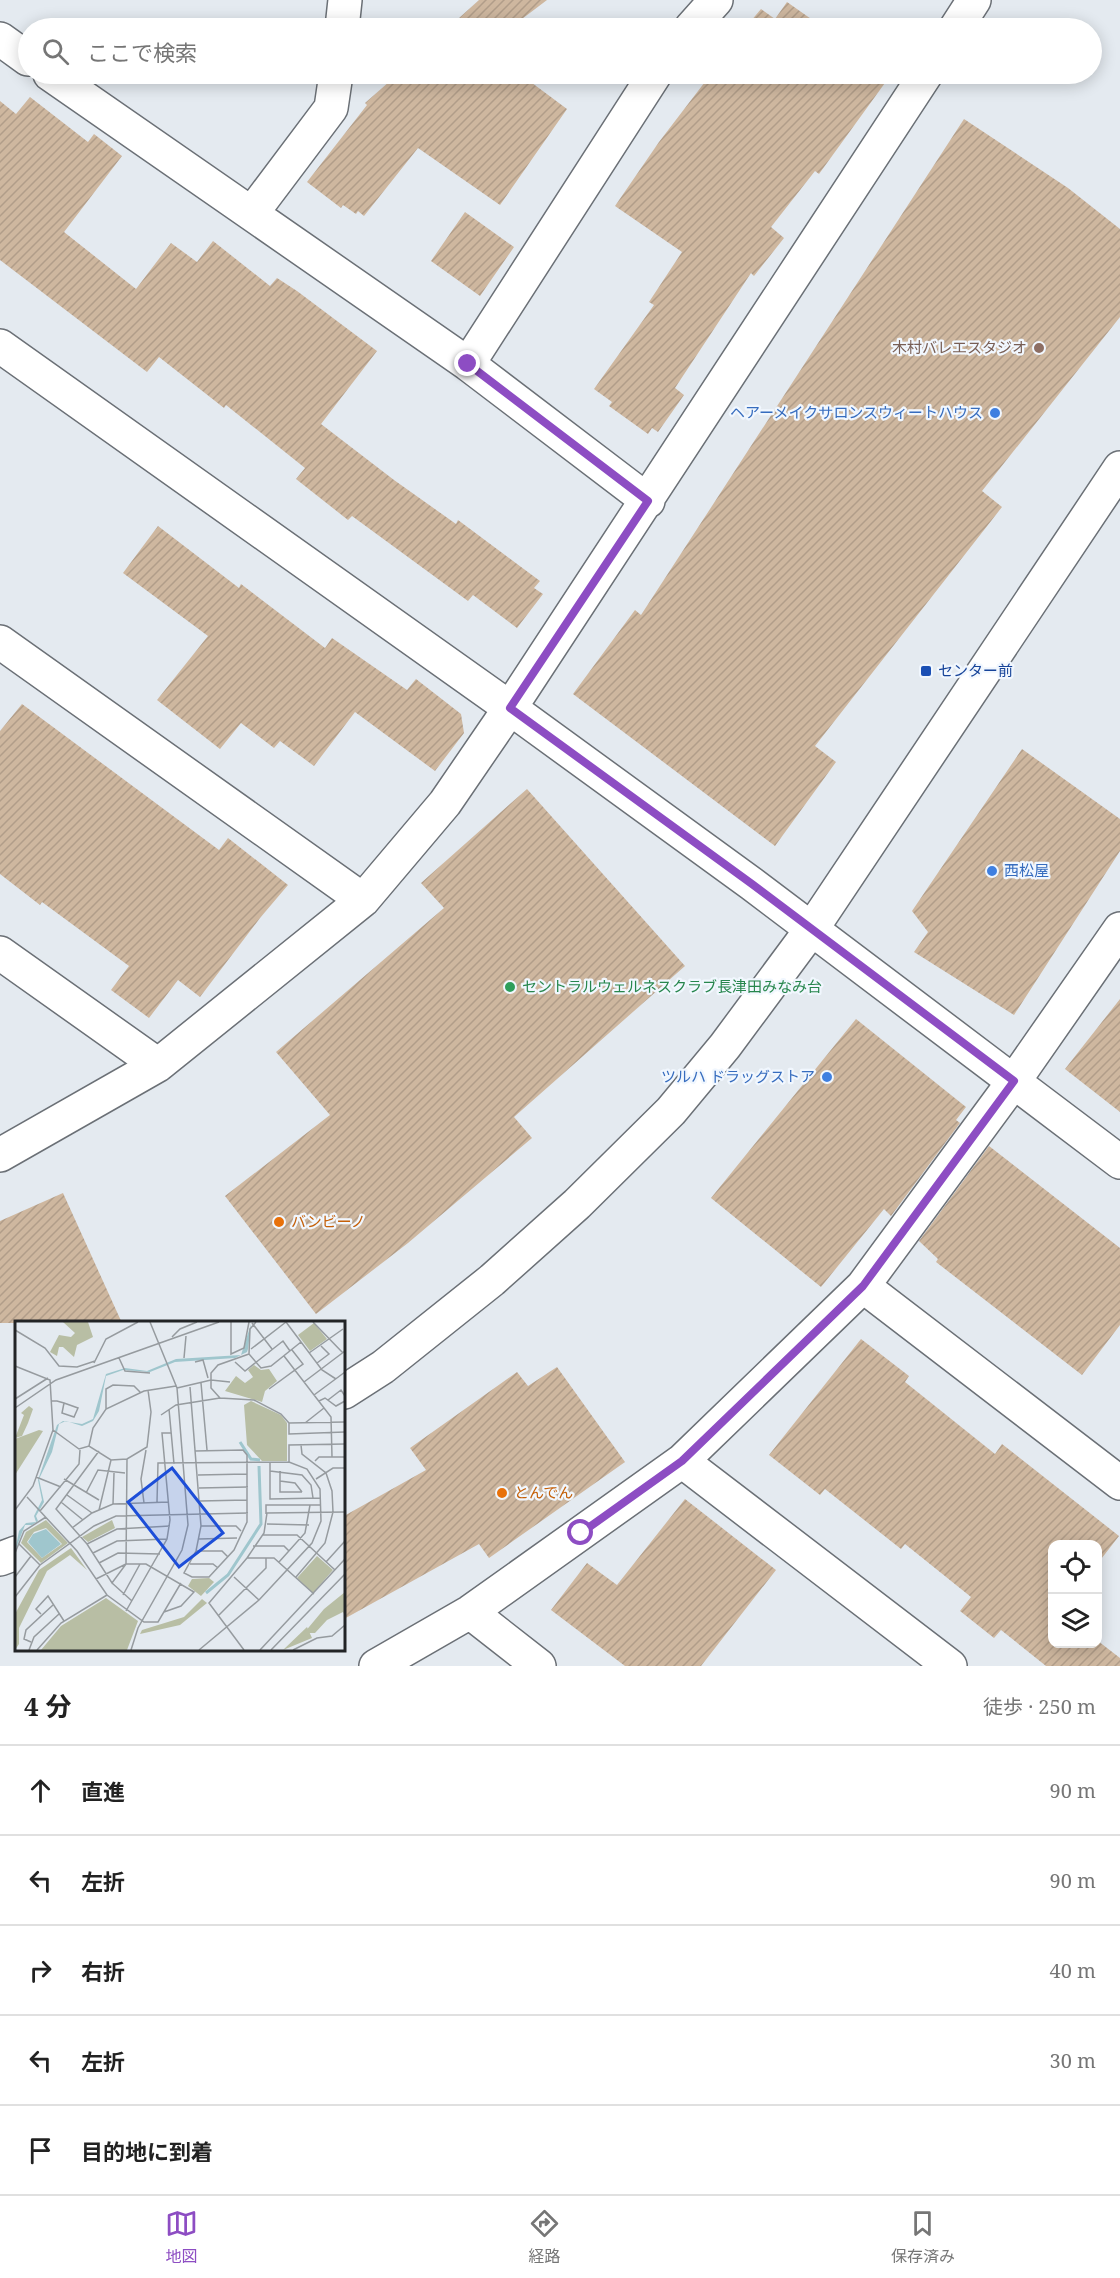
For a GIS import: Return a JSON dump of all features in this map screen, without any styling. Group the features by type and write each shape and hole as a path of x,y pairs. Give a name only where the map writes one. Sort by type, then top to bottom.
{"street":[{"path":"343,18 345,0"},
{"path":"701,18 716,0"},
{"path":"962,18 974,0"},
{"path":"0,39 18,52"},
{"path":"65,84 468,364 648,501"},
{"path":"252,213 331,108 335,84"},
{"path":"468,364 649,84"},
{"path":"0,1155 158,1065 363,900 445,803 510,708 648,501 919,84"},
{"path":"0,346 510,708 1120,1162"},
{"path":"345,1391 383,1367 492,1280 577,1204 671,1111 725,1046 811,930 1120,468"},
{"path":"0,642 363,900"},
{"path":"376,1666 471,1612 682,1461 863,1286 1014,1081 1120,929"},
{"path":"0,953 158,1065"},
{"path":"863,1286 1120,1483"},
{"path":"682,1461 950,1666"},
{"path":"0,1559 15,1553"},
{"path":"471,1612 539,1666"}],"building":[{"path":"479,0 547,0 523,18 459,18"},
{"path":"787,2 810,18 776,18"},
{"path":"761,9 774,18 753,18"},
{"path":"387,84 533,84 567,109 500,205 418,148 364,216 358,211 356,214 343,205 341,208 307,182 367,105 365,103"},
{"path":"703,84 884,84 819,174 815,171 771,227 784,238 754,276 751,273 675,388 684,395 658,432 652,428 648,434 609,406 612,402 594,389 654,305 649,302 682,252 615,206 659,142"},
{"path":"30,97 88,142 94,134 122,156 64,232 136,289 171,243 197,262 213,241 270,286 277,278 377,351 321,424 394,480 456,524 458,520 540,581 534,588 543,594 517,628 473,595 468,601 352,516 348,520 296,479 305,468 226,405 224,408 159,357 147,372 0,260 0,101 16,114"},
{"path":"964,119 1068,188 1120,229 1120,317 982,491 1002,507 815,746 836,762 775,846 573,694 635,610 641,615"},
{"path":"465,212 514,247 480,296 431,261"},
{"path":"158,526 239,588 241,584 325,648 332,638 407,690 416,679 461,714 464,733 435,771 355,712 314,766 280,741 274,748 241,723 220,749 157,700 208,636 123,573"},
{"path":"22,704 219,850 228,838 288,885 200,997 178,980 149,1018 111,990 129,966 42,902 40,905 0,874 0,731"},
{"path":"1022,749 1120,819 1120,851 1014,1015 914,952 928,932 912,911"},
{"path":"527,789 685,966 514,1117 532,1138 408,1243 316,1314 225,1196 330,1115 276,1052 444,908 421,883"},
{"path":"1120,999 1120,1112 1065,1069"},
{"path":"856,1019 966,1107 956,1120 960,1123 891,1216 884,1209 821,1287 711,1198"},
{"path":"989,1146 1120,1248 1120,1325 1082,1375 936,1262 938,1259 919,1241"},
{"path":"63,1193 121,1321 0,1323 0,1221"},
{"path":"861,1339 909,1376 905,1382 995,1454 1002,1444 1119,1536 1102,1558 1102,1540 1048,1540 1048,1648 1102,1648 1102,1644 1120,1658 1120,1666 1046,1666 1001,1630 994,1638 960,1611 971,1597 905,1544 901,1549 825,1489 820,1495 769,1455"},
{"path":"557,1367 625,1462 489,1558 479,1544 345,1618 345,1515 426,1470 410,1448 517,1372 528,1386"},
{"path":"685,1499 776,1570 701,1666 625,1666 551,1610 587,1563 617,1585"}],"place":[{"name":"木村バレエスタジオ","path":"1039,348"},
{"name":"ヘアーメイクサロンスウィートハウス","path":"995,413"},
{"name":"センター前","path":"926,671"},
{"name":"西松屋","path":"992,871"},
{"name":"セントラルウェルネスクラブ長津田みなみ台","path":"510,987"},
{"name":"ツルハ ドラッグストア","path":"827,1077"},
{"name":"バンビーノ","path":"279,1222"},
{"name":"とんでん","path":"502,1493"}],"route":[{"path":"468,364 648,501 510,708 752,884 855,964 1014,1081 863,1286 682,1461 581,1533"}]}
